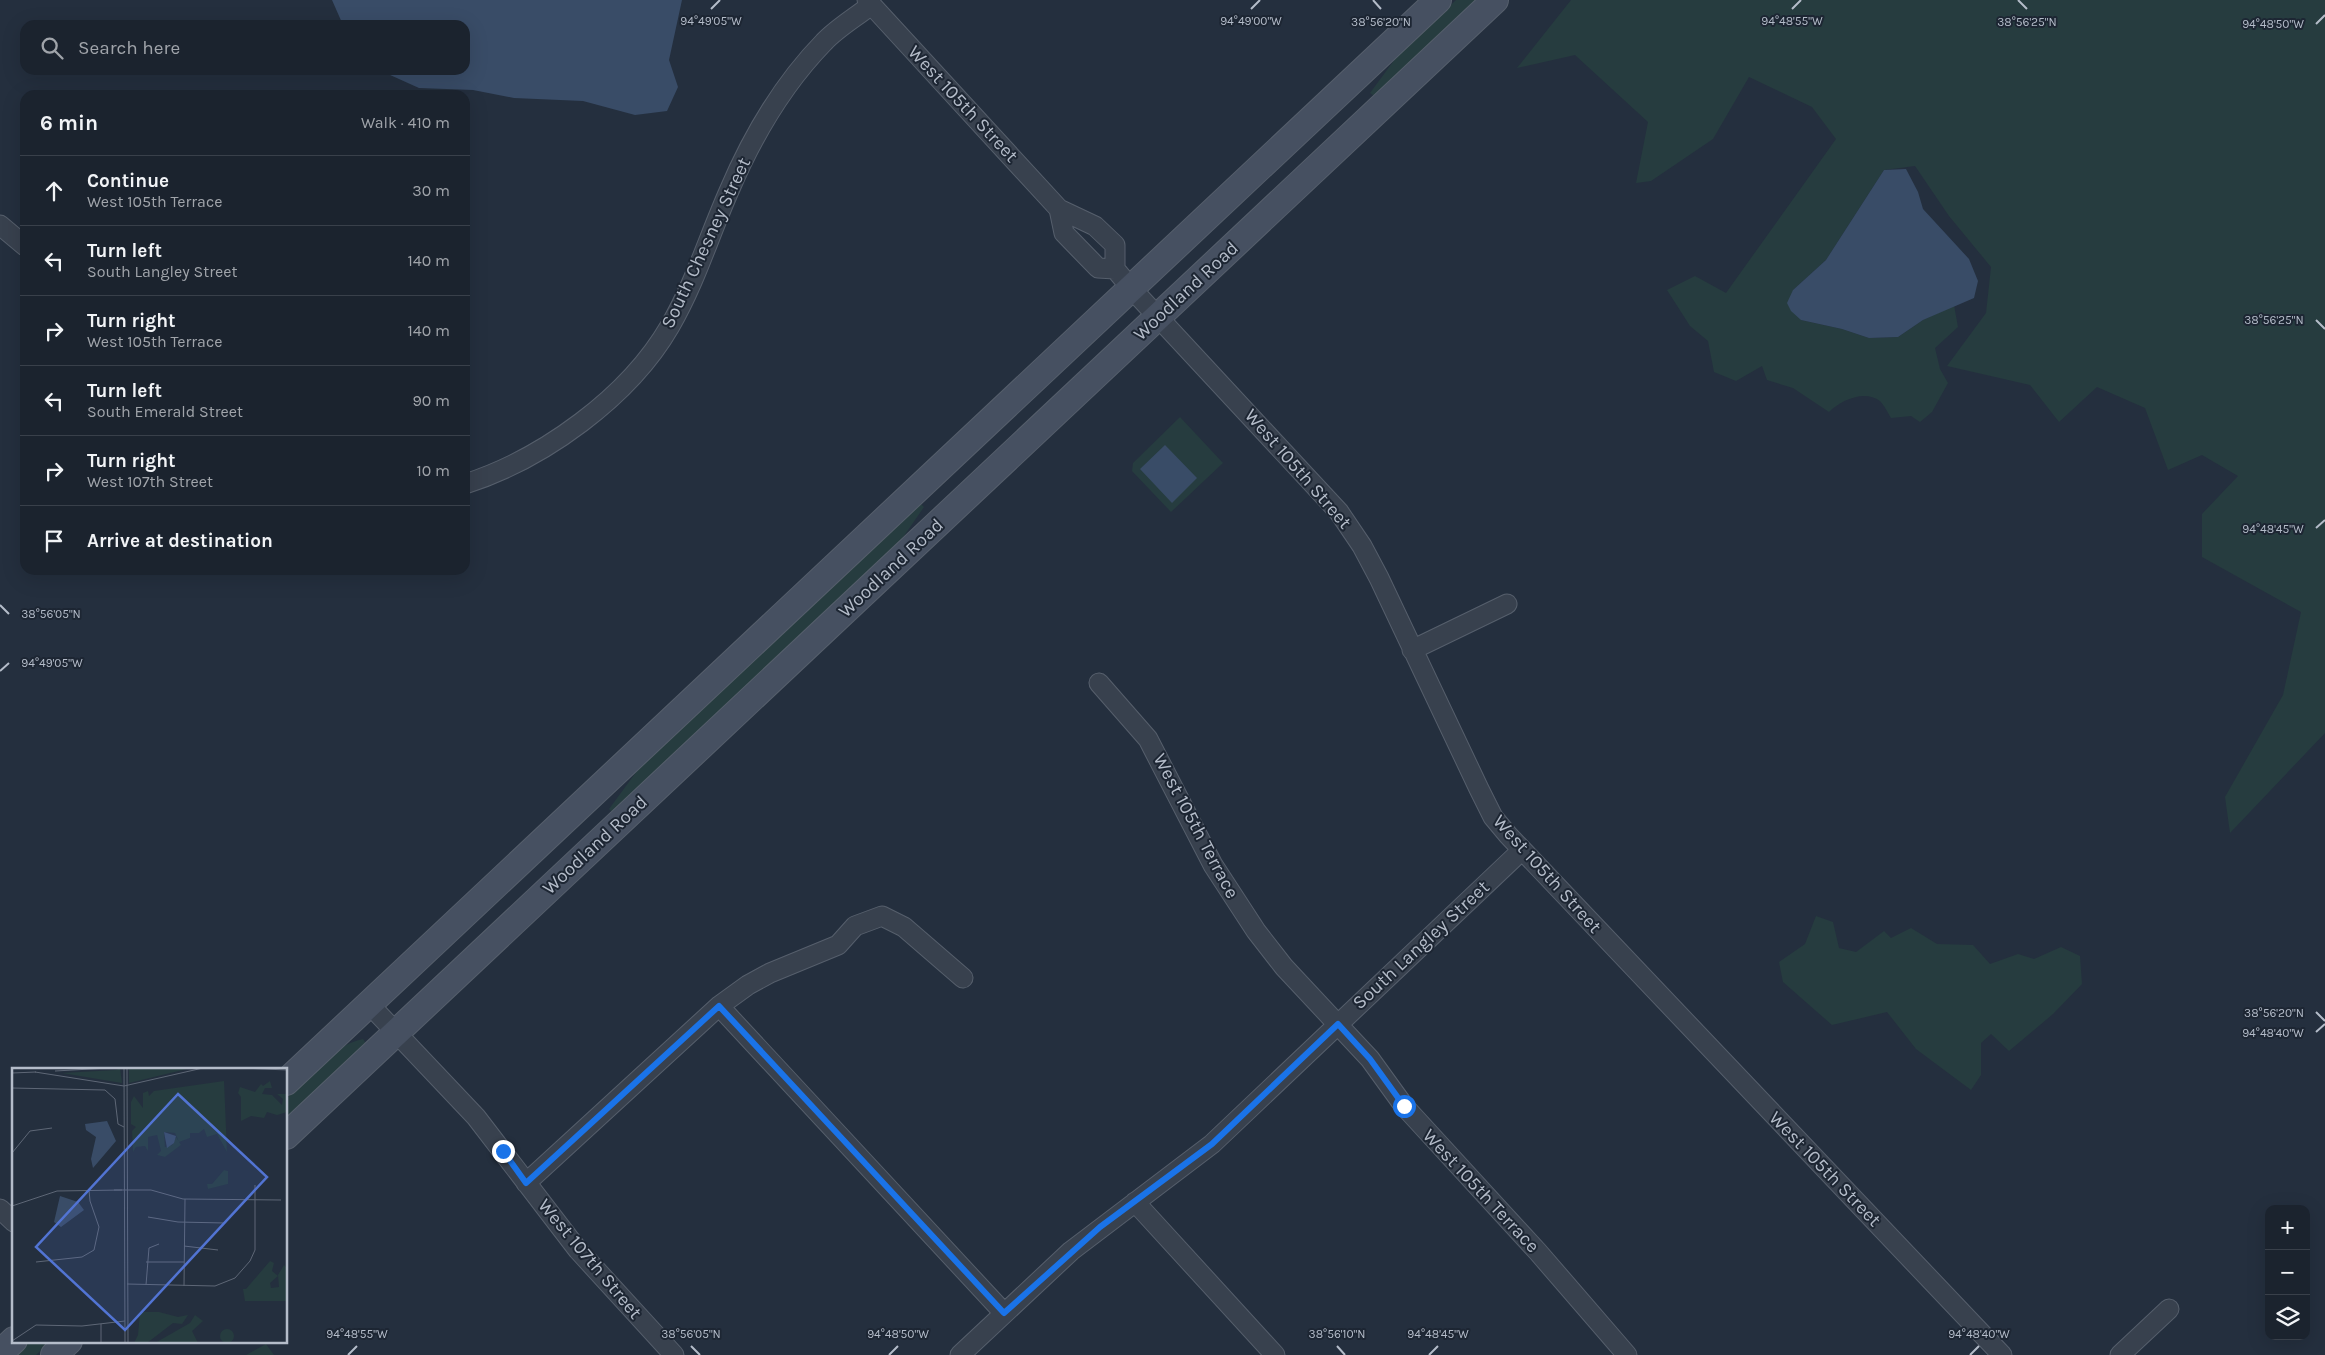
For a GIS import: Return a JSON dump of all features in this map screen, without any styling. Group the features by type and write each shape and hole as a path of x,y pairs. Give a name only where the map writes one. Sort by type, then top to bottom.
{"main road":[{"name":"Woodland Road","path":"288,1080 1123,278 1438,0"},
{"name":"Woodland Road","path":"288,1134 1495,0"},
{"path":"0,1353 12,1342"},
{"path":"54,1355 68,1342"}],"street":[{"name":"West 105th Street","path":"869,2 1059,209 1095,226 1115,246 1123,278"},
{"name":"South Chesney Street","path":"470,482 489,476 530,455 573,428 611,396 646,359 670,326 693,280 733,182 755,138 783,92 824,41 869,2"},
{"name":"West 105th Street","path":"1059,209 1064,233 1098,268 1123,278 1339,512 1362,546 1493,816 1522,850 2002,1355"},
{"path":"0,225 20,242"},
{"path":"1412,650 1507,604"},
{"name":"West 105th Terrace","path":"1099,683 1132,718 1148,739 1161,759 1213,865 1256,931 1284,967 1370,1059 1404,1106 1538,1252 1627,1355"},
{"name":"South Langley Street","path":"960,1355 1071,1251 1212,1144 1522,850"},
{"path":"526,1183 719,1006 770,972 838,945 855,926 882,916 904,927 963,978"},
{"name":"West 107th Street","path":"369,1004 476,1117 578,1250 674,1355"},
{"path":"719,1006 1004,1313"},
{"path":"1135,1202 1275,1355"},
{"path":"0,1209 12,1220"},
{"path":"2120,1355 2169,1309"}],"green space":[{"path":"1456,0 1477,0 1374,96 1370,93 1398,55"},
{"path":"1571,0 2325,0 2325,733 2230,833 2225,797 2283,695 2301,612 2202,557 2202,514 2238,476 2202,455 2168,470 2145,408 2097,387 2059,422 2030,385 1947,366 1986,313 1991,267 1949,216 1915,166 1884,170 1826,260 1793,290 1801,320 1842,329 1869,338 1898,337 1923,320 1954,305 1958,327 1935,348 1940,369 1948,383 1932,412 1920,422 1911,416 1891,418 1880,401 1867,396 1860,396 1839,404 1829,412 1793,388 1767,380 1762,366 1736,381 1714,372 1708,341 1690,326 1667,290 1695,276 1726,293 1836,139 1812,107 1749,77 1713,139 1651,181 1636,183 1648,122 1575,55 1517,68"},
{"path":"1180,417 1223,463 1171,512 1132,471 1133,463"},
{"path":"919,502 924,507 897,546 613,813 609,809 637,771"},
{"path":"1816,916 1833,922 1839,948 1856,952 1884,931 1891,938 1911,928 1937,944 1973,945 1990,964 2018,954 2034,959 2061,947 2080,956 2082,984 2053,1014 2009,1051 1991,1034 1981,1043 1981,1075 1971,1090 1916,1049 1887,1012 1832,1025 1783,982 1779,962 1805,944"},
{"path":"363,1039 365,1047 288,1118 288,1097 321,1063 352,1042"},
{"path":"28,1342 50,1342 36,1355 14,1355"},
{"path":"266,1344 274,1355 246,1355"}],"water":[{"path":"332,0 682,0 669,60 678,87 667,111 635,115 583,101 514,98 473,90 419,88 390,75 470,75 470,20 341,20"},
{"path":"1906,169 1918,192 1923,209 1969,259 1978,281 1974,298 1923,320 1898,337 1869,338 1842,329 1801,320 1791,311 1787,303 1793,290 1826,260 1884,170"},
{"path":"1165,445 1197,478 1172,503 1140,469"}],"route":[{"path":"503,1151 526,1183 719,1006 1004,1313 1100,1227 1212,1144 1338,1024 1370,1059 1404,1106"}]}
